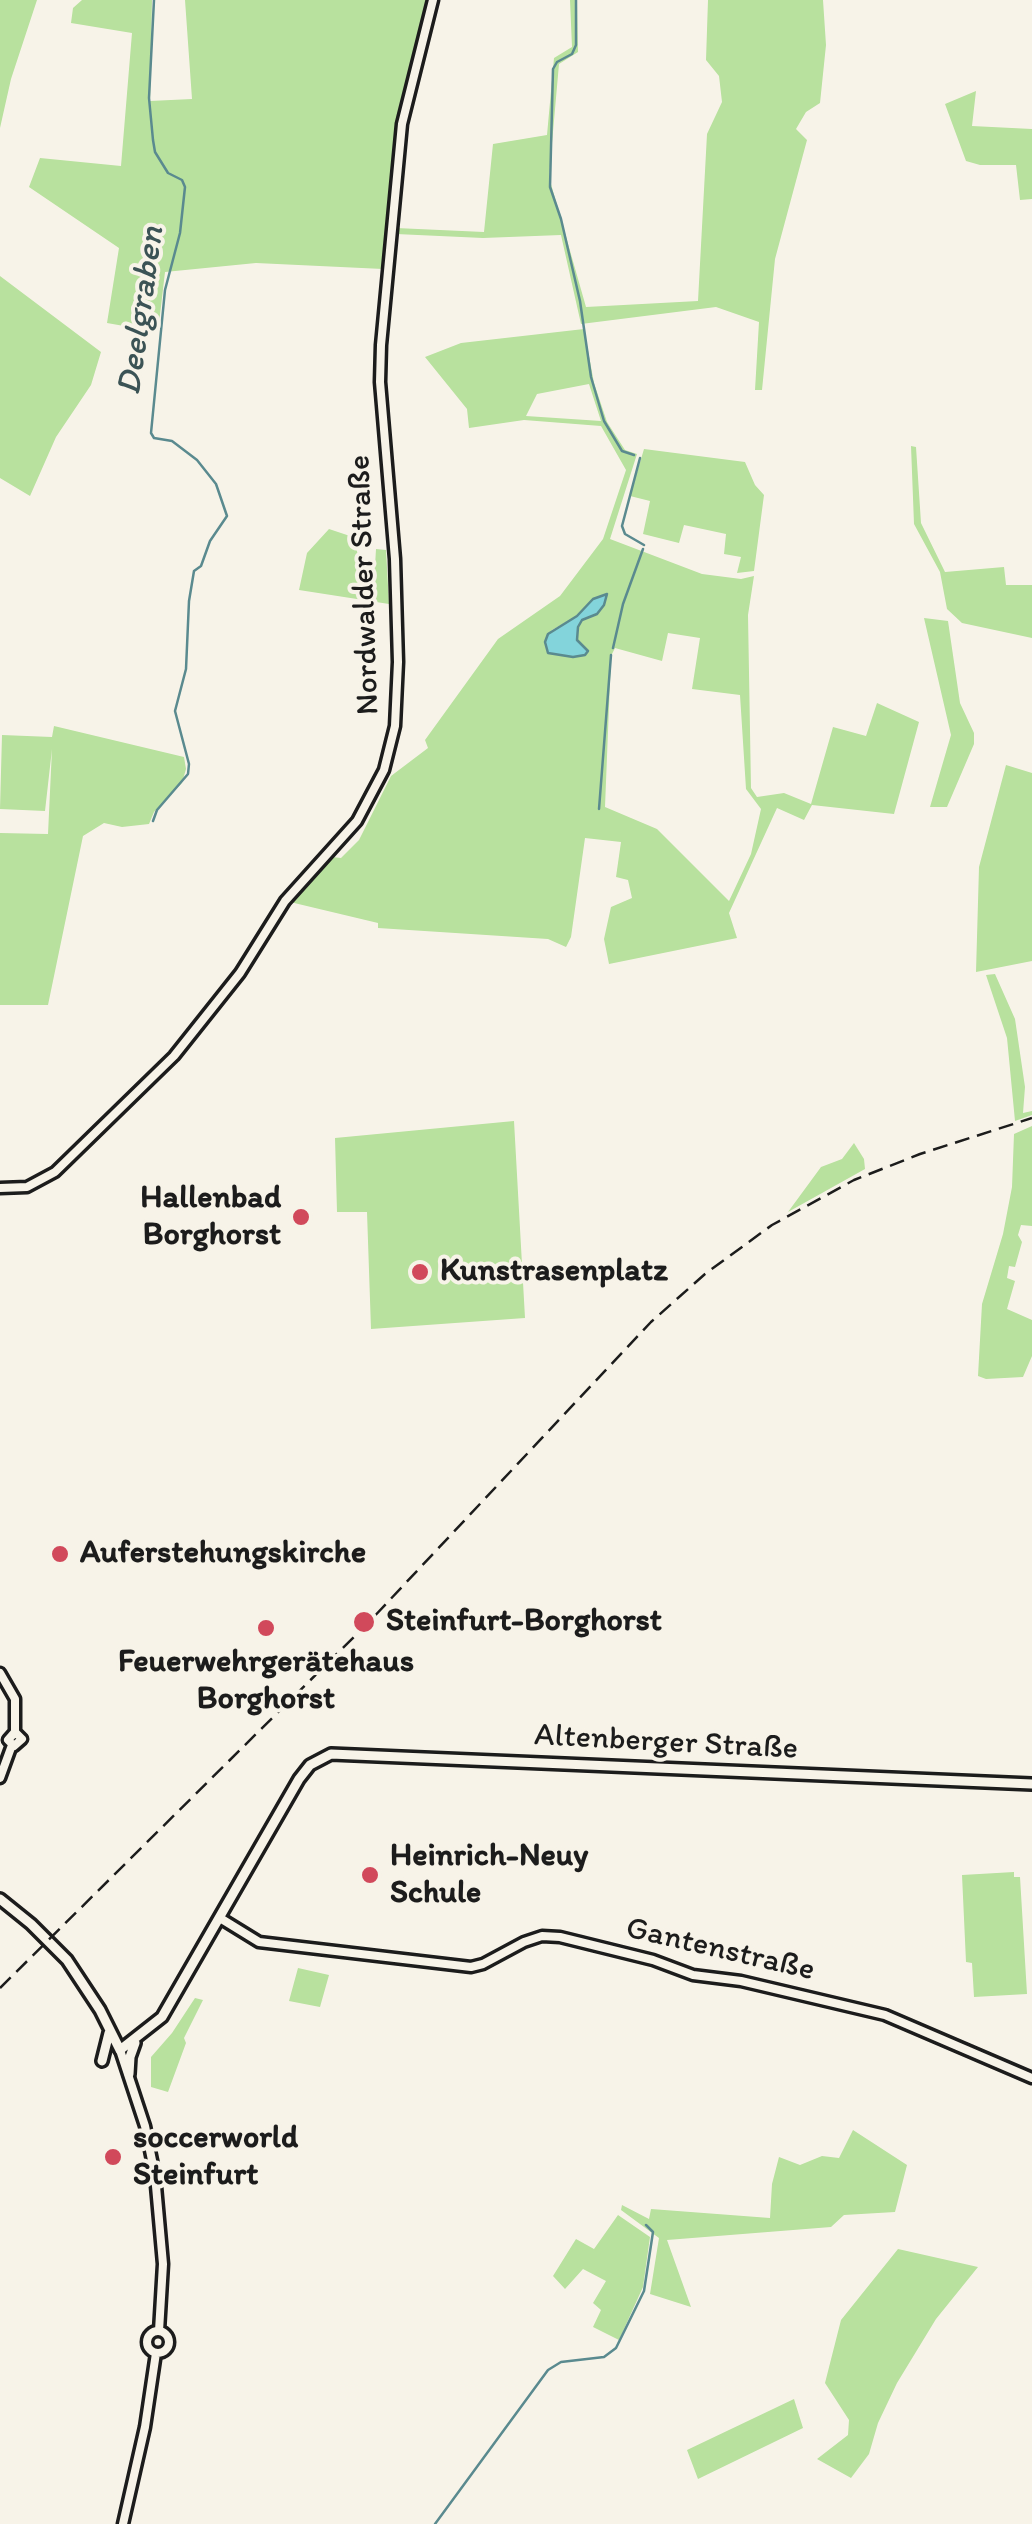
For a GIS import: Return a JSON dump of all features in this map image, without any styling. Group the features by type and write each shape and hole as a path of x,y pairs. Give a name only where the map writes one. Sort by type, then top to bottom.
{"main road":[{"name":"Altenberger Straße","path":"220,1918 304,1772 326,1756 359,1754 1032,1784"},
{"path":"0,1899 32,1924 66,1960 86,1986 120,2050 162,2017 220,1918"},
{"path":"102,2060 110,2030"},
{"path":"129,2074 136,2040"}],"street":[{"name":"Nordwalder Straße","path":"0,1188 27,1187 55,1172 174,1056 240,972 285,901 358,820 384,770 395,726 398,662 381,345 402,124 433,0"},
{"path":"0,1673 15,1699 14,1732 8,1738 12,1745 0,1778"},
{"name":"Gantenstraße","path":"220,1918 263,1943 471,1967 524,1942 542,1936 560,1937 652,1960 693,1975 741,1981 885,2016 1032,2078"},
{"path":"120,2050 150,2144 159,2201 163,2264 159,2331"},
{"path":"159,2331 168,2344 164,2351 156,2353 149,2350 146,2342 152,2332 159,2331"},
{"path":"123,2524 145,2427 156,2353"}],"green space":[{"path":"0,0 37,0 11,79 0,128"},
{"path":"82,0 152,0 150,101 192,99 185,0 427,0 399,118 383,269 256,263 165,272 158,332 107,323 119,248 29,187 40,158 121,166 132,33 71,23 73,8"},
{"path":"570,0 577,0 578,52 559,64 549,177 586,307 698,301 707,134 722,102 719,76 706,60 708,0 823,0 826,45 820,103 806,112 796,129 807,140 775,259 762,390 755,390 759,322 716,307 581,324 561,235 483,238 396,234 396,228 484,232 493,144 547,135 554,58 572,47"},
{"path":"976,91 972,126 1032,129 1032,199 1020,200 1016,165 966,161 945,104"},
{"path":"0,276 101,352 91,385 56,437 30,496 0,478"},
{"path":"584,329 594,383 607,422 625,450 637,454 610,539 702,574 741,579 754,576 748,615 751,788 757,797 784,793 811,804 833,727 866,736 877,703 919,722 894,814 812,805 804,820 777,808 729,913 737,938 609,964 604,939 611,907 632,898 628,880 616,877 621,842 585,838 571,937 566,947 548,939 378,928 378,923 290,902 332,857 341,858 359,840 391,776 428,748 425,740 498,639 560,596 603,539 626,470 601,426 524,420 469,428 467,409 425,357 461,343","holes":["589,384 601,421 526,416 537,394","606,595 597,614 582,620 578,627 577,640 586,648 585,655 573,657 545,642 552,630 577,616 593,599","668,633 700,638 692,689 740,695 746,789 761,809 751,854 729,901 657,829 605,807 611,656 615,648 662,661"]},
{"path":"911,446 916,447 921,523 945,572 1004,567 1006,585 1032,585 1032,638 962,623 947,609 940,572 914,524"},
{"path":"644,449 745,462 764,495 754,571 737,573 741,557 724,554 726,534 684,525 679,543 643,534 650,501 630,496"},
{"path":"329,529 353,537 360,562 375,566 376,549 386,550 389,604 299,590 307,553"},
{"path":"924,618 948,621 960,703 974,733 974,744 947,807 930,807 951,735"},
{"path":"54,726 184,757 186,769 182,783 154,812 149,824 122,827 104,823 83,836 48,1005 0,1005 0,833 48,834 52,749 45,811 0,809 2,735 52,737"},
{"path":"1006,765 1032,773 1032,961 976,972 979,867"},
{"path":"995,974 1015,1019 1025,1087 1023,1113 1032,1111 1032,1115 1015,1121 1007,1038 986,975"},
{"path":"514,1121 525,1318 371,1329 367,1212 337,1212 335,1138"},
{"path":"1032,1126 1032,1226 1021,1225 1018,1235 1022,1242 1015,1267 1009,1266 1007,1278 1015,1281 1007,1309 1032,1320 1032,1356 1023,1377 986,1379 978,1376 982,1304 1012,1187 1014,1134"},
{"path":"854,1143 865,1169 788,1212 821,1167 842,1159"},
{"path":"1014,1872 1014,1877 1020,1877 1027,1994 974,1997 972,1963 966,1962 962,1875"},
{"path":"298,1968 329,1975 320,2007 289,2001"},
{"path":"195,1998 203,2000 184,2038 186,2043 168,2092 151,2087 151,2057"},
{"path":"853,2130 907,2165 895,2212 844,2215 831,2227 667,2240 691,2307 650,2294 659,2238 621,2210 622,2205 649,2219 651,2209 770,2218 779,2157 800,2165 822,2156 839,2158"},
{"path":"618,2215 650,2237 643,2287 619,2340 593,2327 601,2310 593,2303 606,2281 583,2269 565,2289 553,2276 576,2239 594,2249"},
{"path":"898,2249 978,2267 936,2319 897,2383 878,2423 869,2454 851,2478 817,2459 848,2435 849,2420 825,2383 841,2320"},
{"path":"794,2399 803,2428 698,2479 687,2450"}],"water":[{"path":"607,594 597,614 582,620 578,627 577,640 588,651 585,655 548,653 548,634 577,616 593,599"}],"waterway":[{"name":"Deelgraben","path":"153,821 157,810 188,774 189,764 175,711 186,669 189,601 194,571 201,566 210,541 227,516 216,484 197,460 172,441 154,438 151,433 165,290 180,233 185,187 182,180 168,173 155,152 153,140 149,98 154,0"},
{"path":"576,0 576,45 572,54 557,62 553,69 550,187 580,301 591,377 604,421 622,451 634,455"},
{"path":"640,458 622,526 625,534 644,545"},
{"path":"613,648 623,604 643,549"},
{"path":"599,809 611,655"},
{"path":"435,2524 548,2370 561,2362 604,2357 616,2348 644,2291 653,2232 646,2225"}],"railway":[{"path":"0,1988 369,1622 651,1322 705,1274 772,1225 854,1180 1032,1118"}],"place":[{"name":"Hallenbad Borghorst","path":"301,1217"},
{"name":"Kunstrasenplatz","path":"420,1272"},
{"name":"Auferstehungskirche","path":"60,1554"},
{"name":"Steinfurt-Borghorst","path":"364,1622"},
{"name":"Feuerwehrgerätehaus Borghorst","path":"266,1628"},
{"name":"Heinrich-Neuy Schule","path":"370,1875"},
{"name":"soccerworld Steinfurt","path":"113,2157"}]}
